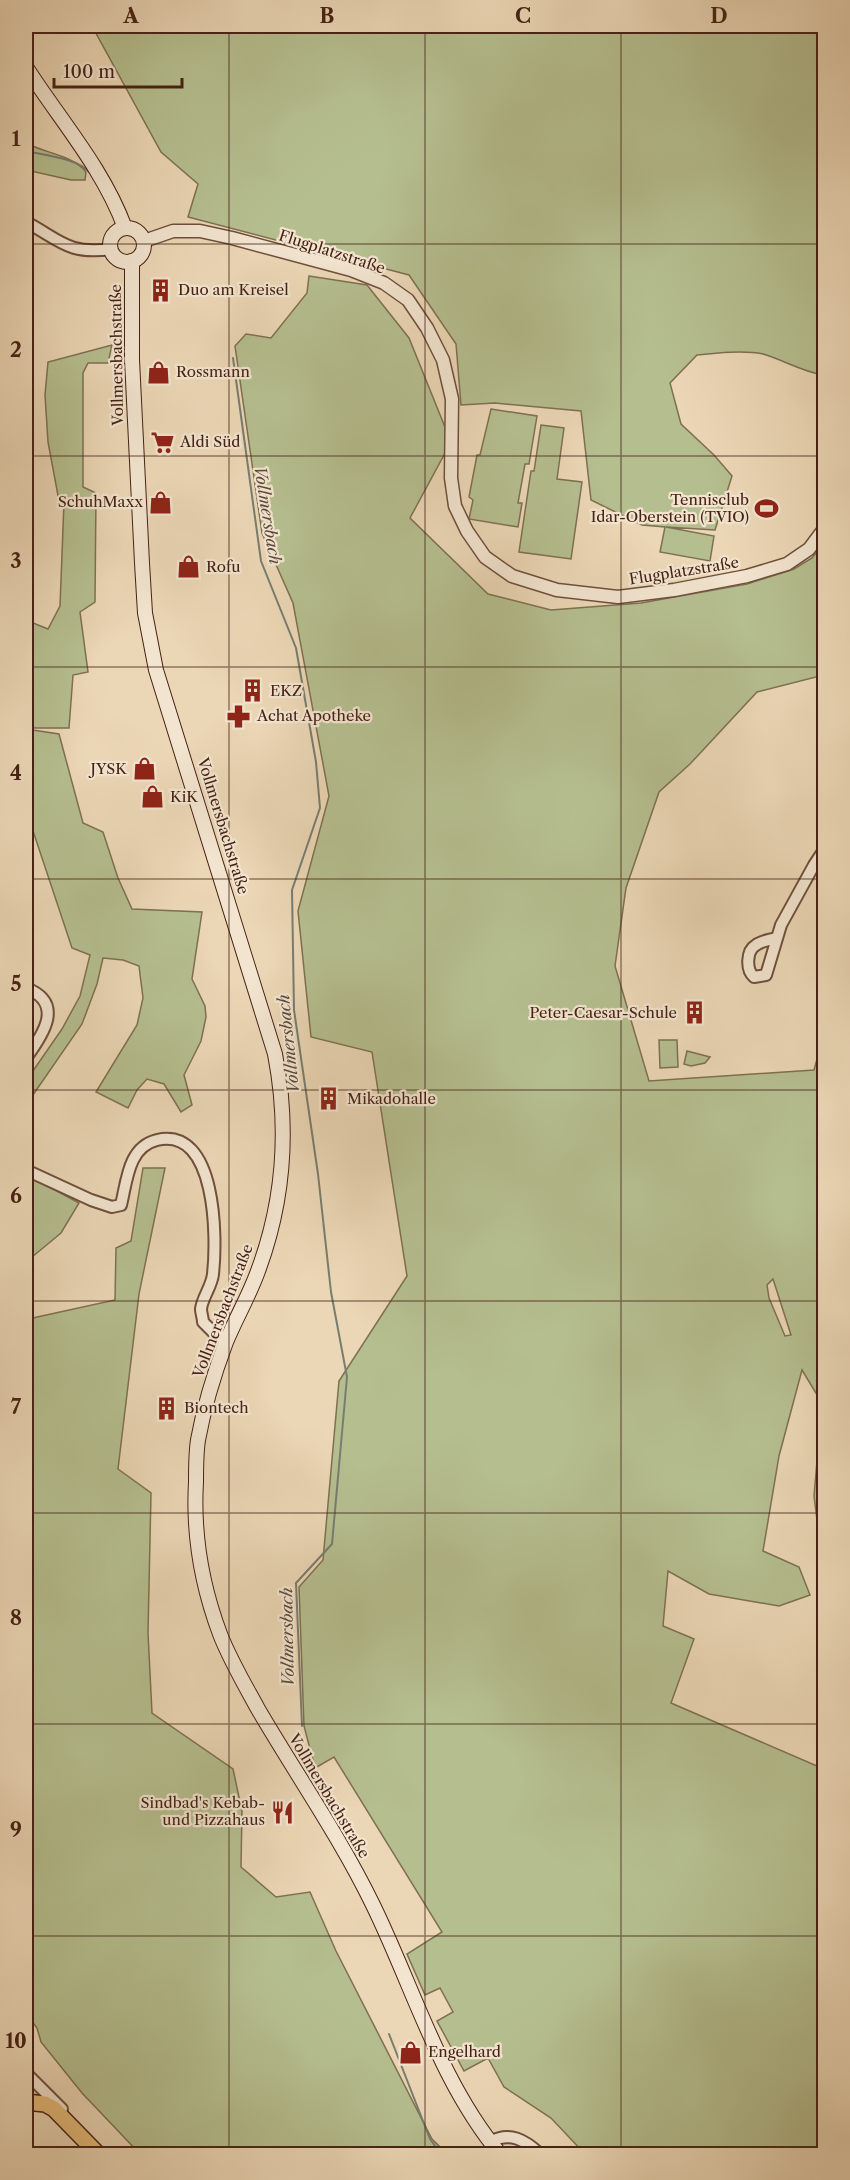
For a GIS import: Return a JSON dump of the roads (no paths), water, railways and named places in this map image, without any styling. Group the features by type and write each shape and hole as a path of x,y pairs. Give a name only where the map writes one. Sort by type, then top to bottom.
{"main road":[{"path":"26,67 115,201 125,228"},
{"path":"125,228 135,230 144,240 143,253 132,261 117,259 111,249 112,237 125,228"},
{"name":"Vollmersbachstraße","path":"132,261 132,360 136,460 146,613 156,670 272,1043 282,1102 283,1163 275,1212 257,1273 227,1340 209,1392 198,1443 195,1502 197,1543 208,1594 220,1634 238,1673 374,1905 455,2088 490,2142 501,2154"},
{"path":"26,2102 37,2102 54,2109 98,2154"}],"street":[{"path":"26,222 64,245 79,251 111,249"},
{"name":"Flugplatzstraße","path":"144,240 173,231 200,231 232,238 351,270 384,283 408,300 427,328 443,360 452,399 451,478 455,506 467,531 485,557 512,576 557,590 618,597 674,590 747,576 787,564 809,549 825,529"},
{"path":"776,938 809,873 825,850"},
{"path":"26,988 36,992 42,998 48,1015 46,1028 26,1058"},
{"path":"26,1170 90,1200 112,1207 121,1204 132,1159 140,1149 152,1141 168,1139 190,1148 202,1165 215,1223 213,1276 201,1307 203,1322 214,1333 227,1340"},
{"path":"26,2073 77,2123 84,2141"},
{"path":"490,2142 501,2136 516,2137 540,2154"}],"waterway":[{"name":"Vollmersbach","path":"26,151 69,161 85,168 90,173"},
{"name":"Vollmersbach","path":"233,358 261,561 296,648 316,762 320,808 292,890 294,1010 318,1174 331,1292 347,1377 332,1544 296,1583 302,1726"},
{"name":"Vollmersbach","path":"389,2034 430,2139 441,2154"}],"place":[{"name":"Duo am Kreisel","path":"160,290"},
{"name":"Rossmann","path":"158,372"},
{"name":"Aldi Süd","path":"162,442"},
{"name":"SchuhMaxx","path":"161,502"},
{"name":"Tennisclub Idar-Oberstein (TVIO)","path":"767,509"},
{"name":"Rofu","path":"188,567"},
{"name":"EKZ","path":"252,691"},
{"name":"Achat Apotheke","path":"239,716"},
{"name":"JYSK","path":"145,769"},
{"name":"KiK","path":"152,797"},
{"name":"Peter-Caesar-Schule","path":"695,1013"},
{"name":"Mikadohalle","path":"329,1099"},
{"name":"Biontech","path":"166,1408"},
{"name":"Sindbad's Kebab- und Pizzahaus","path":"283,1812"},
{"name":"Engelhard","path":"410,2052"}]}
